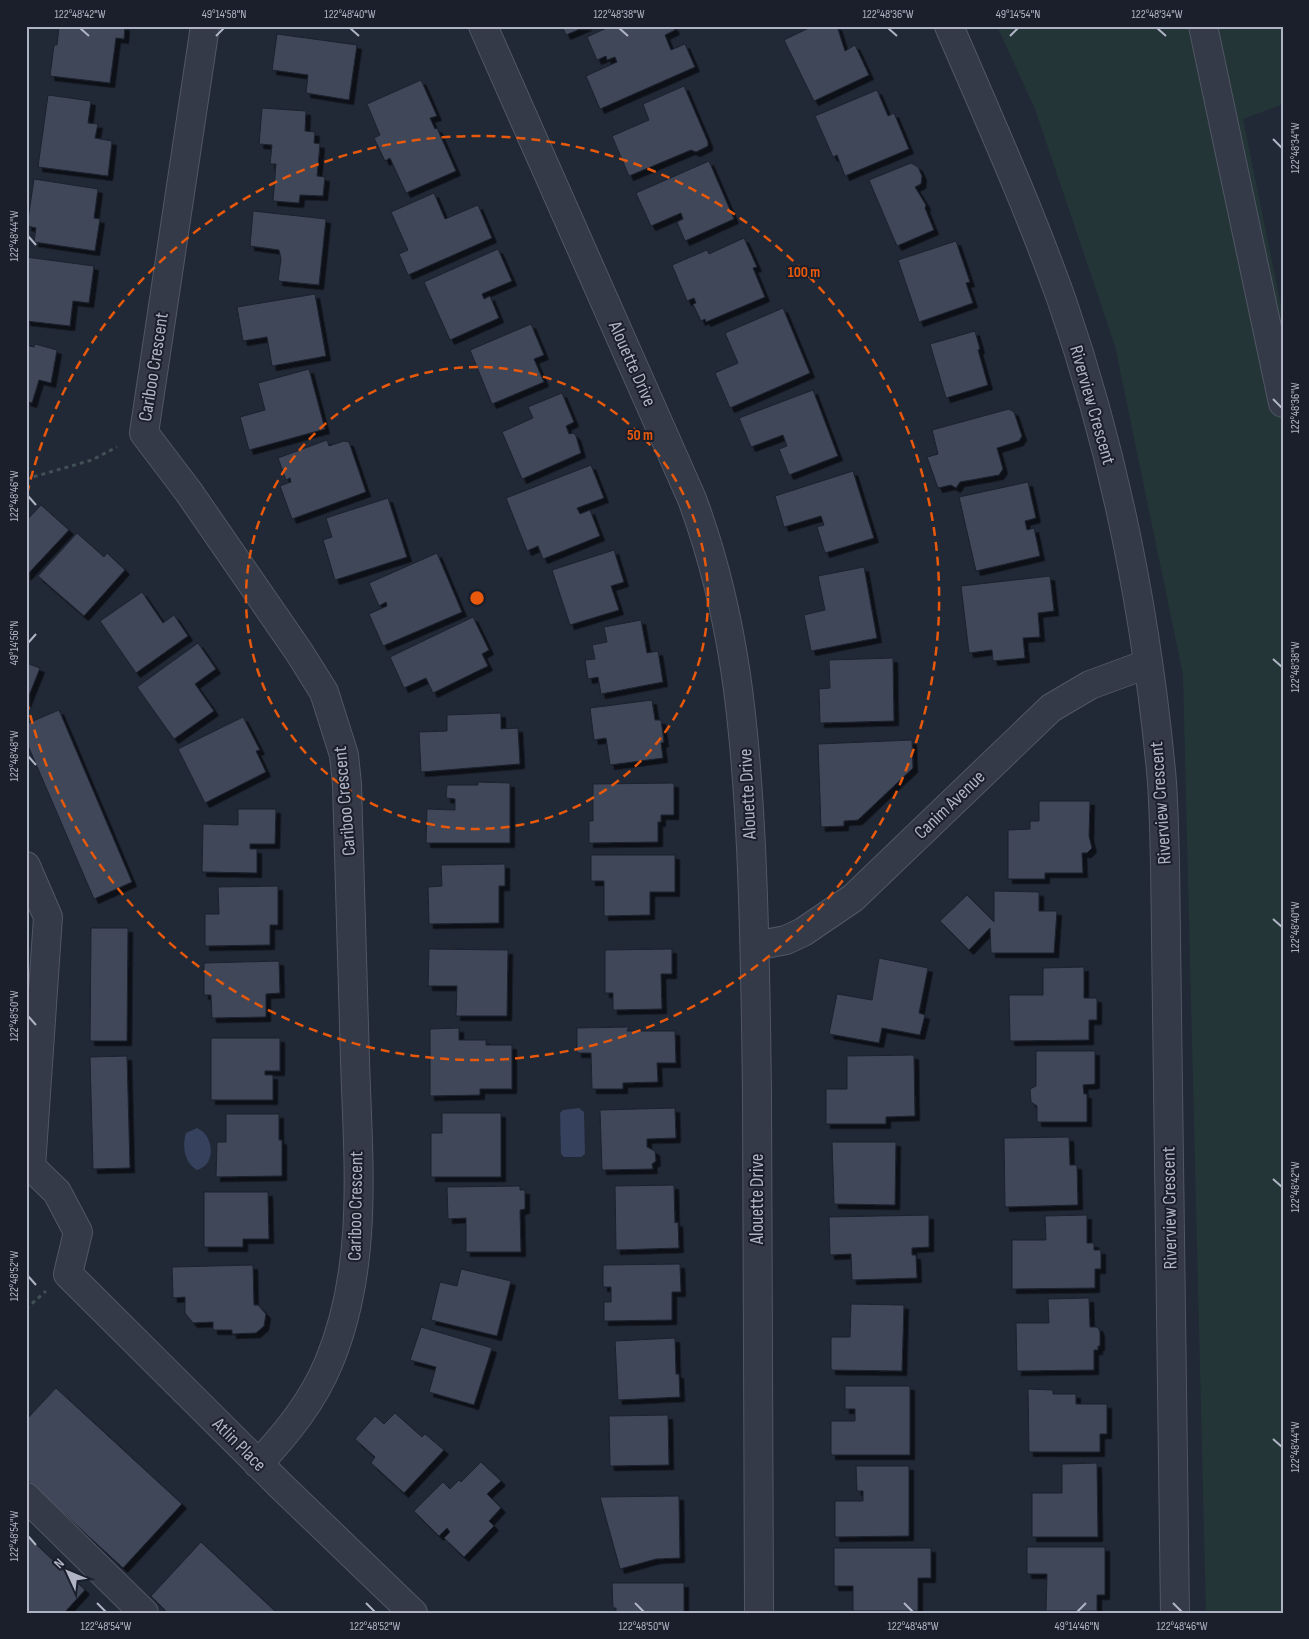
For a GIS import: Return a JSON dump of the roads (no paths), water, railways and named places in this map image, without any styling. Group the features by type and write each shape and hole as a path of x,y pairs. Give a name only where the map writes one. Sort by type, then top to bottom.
{"street":[{"name":"Cariboo Crescent","path":"205,26 144,433 188,491 299,652 324,692 336,725 345,765 357,1135 358,1243 352,1289 329,1362 315,1392 293,1425 258,1464"},
{"name":"Alouette Drive","path":"483,26 692,500 710,549 728,623 740,691 746,747 755,946 758,1613"},
{"name":"Riverview Crescent","path":"949,26 1029,212 1062,302 1090,390 1123,523 1137,594 1147,664 1161,771 1165,862 1175,1613"},
{"path":"1203,26 1283,403"},
{"name":"Canim Avenue","path":"755,946 786,940 803,932 852,898 1051,708 1090,685 1147,664"},
{"path":"26,866 48,917 29,1165"},
{"name":"Atlin Place","path":"29,1165 57,1192 78,1232 68,1274 258,1464 413,1613"},
{"path":"26,1497 144,1613"}],"water":[{"path":"579,1108 584,1112 585,1154 581,1157 564,1157 561,1154 560,1113 563,1110"},
{"path":"197,1128 207,1137 211,1150 208,1162 197,1170 189,1163 184,1143 186,1133"}]}
